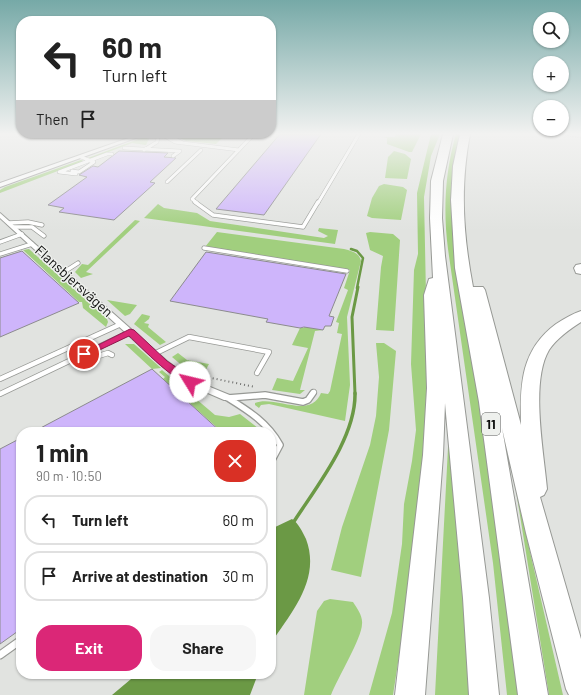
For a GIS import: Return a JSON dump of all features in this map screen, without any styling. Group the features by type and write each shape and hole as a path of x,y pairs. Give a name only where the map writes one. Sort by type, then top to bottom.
{"highway":[{"path":"440,166 437,181 436,218 438,256 476,598 484,695"},
{"name":"11","path":"460,166 456,198 458,236 505,503 533,695"},
{"path":"462,166 464,219 470,259 538,533 566,627 581,689"},
{"path":"410,695 433,456 436,388 432,295 438,256"},
{"path":"581,307 553,327 545,337 534,367 531,392 538,533 561,591 581,655"},
{"path":"541,349 562,328 581,316"}],"street":[{"path":"0,184 53,166"},
{"name":"Flansbjersvägen","path":"0,215 154,354 190,382 228,398"}],"lane":[{"path":"73,166 59,172 76,174"},
{"path":"66,169 79,172 87,166"},
{"path":"167,182 184,166"},
{"path":"223,166 192,199 213,215 303,227 339,166"},
{"path":"12,225 28,222 42,225"},
{"path":"12,225 32,227 44,236"},
{"path":"0,242 22,234"},
{"path":"0,254 32,244"},
{"path":"204,248 347,271"},
{"path":"64,272 78,263"},
{"path":"0,379 121,324"},
{"path":"0,394 130,332"},
{"path":"154,354 189,337 269,352 257,373"},
{"path":"84,354 89,359 108,353 112,355"},
{"path":"21,363 25,368"},
{"path":"228,398 265,395 303,402 308,400 314,392"},
{"path":"228,398 252,413 268,427"},
{"path":"276,436 280,445 276,454"},
{"path":"0,655 16,644"}],"path":[{"path":"193,374 259,388"}],"shaded area":[{"path":"63,166 70,166 0,193 0,190"},
{"path":"387,166 410,166 407,179 385,178"},
{"path":"423,166 429,166 424,197 427,344 425,446 406,611 393,695 369,695 392,613 402,544 404,504 416,430 411,364 414,270 418,254 417,193"},
{"path":"449,166 456,166 527,695 507,695 493,563 446,234 445,205"},
{"path":"384,184 403,187 407,190 401,220 372,218 367,216 372,198 379,186"},
{"path":"158,204 164,208 197,213 210,221 324,238 328,236 318,231 319,228 338,230 335,244 144,218"},
{"path":"135,220 140,221 86,272 93,274 81,278 75,272 82,264 88,265"},
{"path":"217,232 344,249 354,252 360,258 361,261 347,317 350,385 345,421 269,404 261,405 259,408 255,405 255,403 263,401 301,406 309,405 316,401 321,393 328,394 330,391 342,334 337,333 339,323 336,322 348,290 344,288 350,270 205,247"},
{"path":"366,233 393,234 400,240 394,331 376,330 383,256 370,250"},
{"path":"29,249 107,319 108,322 106,327 83,308 82,302 79,302 23,250"},
{"path":"107,300 137,305 130,314 125,316"},
{"path":"142,314 150,316 144,323 149,324 148,327 166,342 160,345 134,324"},
{"path":"305,325 307,327 323,330 315,331 300,390 305,390 300,394 272,390 277,378 293,381 308,348 292,345 300,328 304,328"},
{"path":"376,343 384,343 396,351 389,430 361,577 331,570 342,527 370,445 376,416 379,377"},
{"path":"125,344 134,344 161,368 152,369"},
{"path":"178,353 187,360 209,364 203,375 185,368 172,357"},
{"path":"162,370 215,415 229,417 240,414 257,427 216,427 163,379 165,377 159,372"},
{"path":"450,410 473,695 435,695"},
{"path":"516,491 563,695 549,695"},
{"path":"292,519 298,525 306,539 310,554 310,568 302,594 276,636 276,527"},
{"path":"330,599 353,602 362,618 361,630 331,695 304,695 317,611 324,601"},
{"path":"131,679 256,679 250,695 112,695"}],"building":[{"path":"92,166 167,166 150,182 155,183 114,220 59,212 64,208 48,205 87,177 79,175"},
{"path":"252,166 298,166 264,215 216,209"},
{"path":"22,251 79,303 0,337 0,258"},
{"path":"206,252 346,274 329,316 334,317 331,326 325,326 323,330 304,327 300,328 266,322 268,319 170,301"},
{"path":"152,369 216,427 42,427"},
{"path":"16,441 16,633 0,644 0,449"}],"waterway":[{"path":"351,249 357,251 363,258 357,288"},
{"path":"355,393 352,317 358,287"},
{"path":"293,523 323,478 342,444 354,410 355,393"}],"route":[{"path":"84,354 130,332 164,363 190,382"}]}
